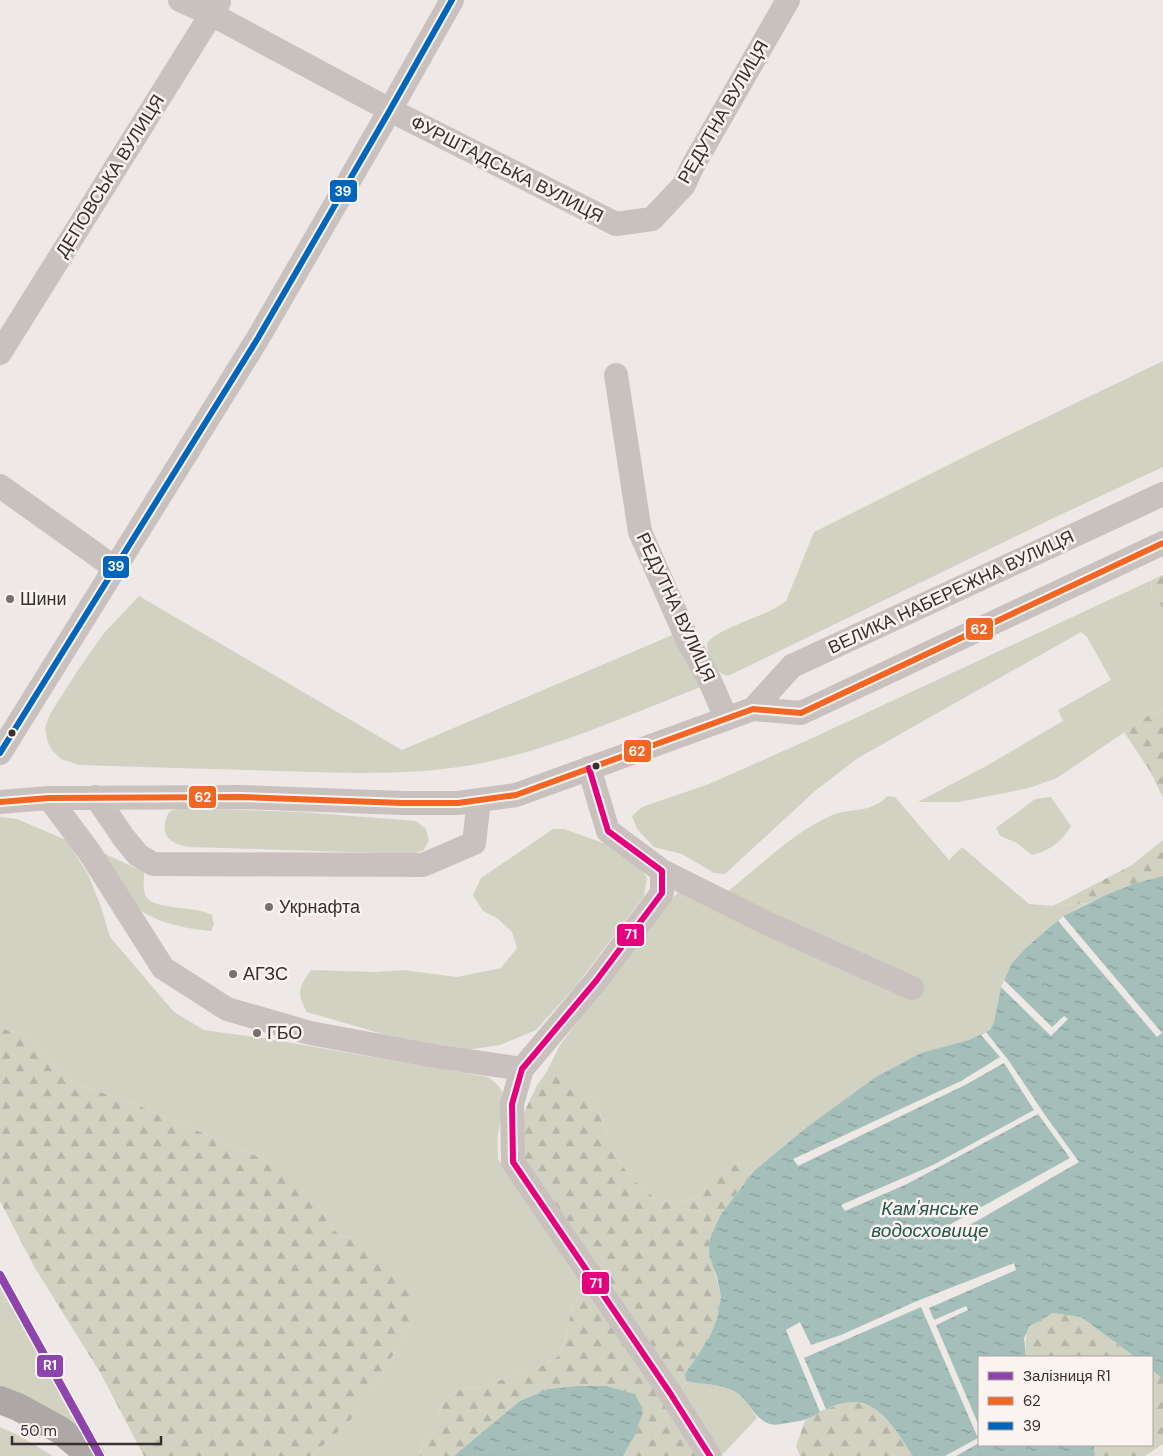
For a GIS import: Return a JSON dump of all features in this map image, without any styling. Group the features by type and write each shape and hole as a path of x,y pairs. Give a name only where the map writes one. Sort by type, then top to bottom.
{"highway":[{"path":"0,1400 18,1407 60,1430 91,1456"}],"street":[{"name":"ФУРШТАДСЬКА ВУЛИЦЯ","path":"180,0 215,7 390,110 616,224 652,219"},
{"path":"0,753 258,338 452,0"},
{"name":"РЕДУТНА ВУЛИЦЯ","path":"652,219 684,185 692,167 788,0"},
{"name":"ДЕПОВСЬКА ВУЛИЦЯ","path":"0,353 215,7"},
{"name":"РЕДУТНА ВУЛИЦЯ","path":"616,375 640,532 688,640 710,681 726,718"},
{"path":"0,486 115,568"},
{"name":"ВЕЛИКА НАБЕРЕЖНА ВУЛИЦЯ","path":"753,708 792,666 1163,494"},
{"name":"ВЕЛИКА НАБЕРЕЖНА ВУЛИЦЯ","path":"0,802 96,797 242,797 402,803 458,803 516,794 753,708 801,713 1163,543"},
{"path":"589,768 608,831 662,871 764,922 912,988"},
{"path":"96,797 138,855 153,864 424,866 474,843 479,800"},
{"path":"49,798 90,853 163,968 227,1009 310,1034 440,1057 522,1069"},
{"path":"662,871 662,893 596,981 522,1069 512,1104 513,1162 670,1393 710,1456"}],"green space":[{"path":"1163,361 1163,467 730,675 720,673 713,665 708,654 707,643 723,631 767,612 786,601 814,532"},
{"path":"1163,575 1163,608 1151,593 1152,580"},
{"path":"1152,580 1151,593 1163,608 1163,711 1151,714 1057,778 1029,788 959,802 918,802 988,765 1063,721 1058,710 1111,680 1087,637 1081,632 858,758 815,791 725,874 714,873 682,854 654,847 637,829 632,816 642,807 709,784 808,740"},
{"path":"139,596 402,750 677,633 701,687 559,742 530,751 472,765 424,771 376,773 79,765 61,759 52,750 47,740 45,728 50,714 104,633"},
{"path":"1163,711 1163,798 1150,771 1124,732 1151,714"},
{"path":"888,796 895,797 949,860 962,847 1029,904 1053,906 1088,903 1063,916 1012,963 1001,987 994,1022 990,1030 831,1110 807,1127 754,1171 743,1161 718,1173 699,1196 679,1203 656,1199 630,1177 611,1148 593,1097 546,1073 560,1045 648,928 680,890 712,903 783,845 814,825 841,812 870,807"},
{"path":"1051,797 1071,826 1064,837 1055,845 1032,855 1017,843 1000,836 996,828 1035,799"},
{"path":"179,808 301,812 416,821 426,829 429,841 423,851 410,854 189,847 175,843 165,832 166,819 169,812"},
{"path":"0,817 17,819 66,840 88,874 110,937 174,1012 204,1030 269,1039 488,1077 496,1084 504,1097 498,1135 498,1159 585,1284 572,1308 565,1341 558,1356 545,1365 522,1370 475,1389 462,1387 441,1403 438,1417 423,1440 420,1456 311,1456 349,1422 381,1376 411,1324 365,1243 337,1233 328,1223 317,1202 293,1174 135,1104 73,1083 52,1063 43,1046 29,1037 0,1028"},
{"path":"553,829 564,829 631,853 647,878 644,896 576,986 536,1030 500,1045 467,1050 386,1035 307,1012 301,1000 300,990 311,970 376,972 403,970 457,977 501,968 517,948 512,932 497,918 483,911 473,895 481,878"},
{"path":"1163,840 1163,876 1136,883 1088,903 1053,906 1132,865"},
{"path":"101,852 144,872 145,893 148,899 169,907 197,910 212,915 214,924 211,931 168,923 139,909 124,891"},
{"path":"0,1028 29,1037 43,1046 52,1063 73,1083 135,1104 294,1174 317,1202 328,1223 337,1233 365,1243 393,1263 413,1287 411,1324 381,1376 349,1422 311,1456 144,1456 101,1374 35,1268 0,1201"},
{"path":"546,1073 555,1074 593,1097 611,1148 630,1177 656,1199 679,1203 699,1196 718,1173 743,1161 754,1171 721,1214 709,1248 721,1297 717,1319 709,1338 691,1365 682,1390 518,1150 522,1117 537,1085"},
{"path":"585,1284 702,1456 623,1456 634,1437 606,1386 577,1386 548,1389 454,1456 420,1456 423,1440 438,1417 441,1403 462,1387 475,1389 522,1370 545,1365 558,1356 565,1341 572,1308"},
{"path":"0,1287 86,1439 0,1391"},
{"path":"1053,1313 1081,1317 1134,1356 1026,1356 1027,1334 1029,1329 1038,1321"},
{"path":"1153,1371 1163,1379 1163,1444 1145,1456 1095,1456 1094,1446 1153,1446"},
{"path":"686,1381 716,1385 737,1393 745,1400 757,1418 723,1454 682,1390"},
{"path":"849,1400 877,1408 894,1427 913,1456 800,1456 796,1446 805,1421 820,1412"},
{"path":"0,1427 18,1435 53,1456 0,1456"}],"water":[{"name":"Кам'янське водосховище","path":"1163,876 1163,1379 1153,1371 1153,1356 1134,1356 1081,1317 1053,1313 1030,1326 1024,1338 1026,1356 978,1356 978,1446 1094,1446 1095,1456 913,1456 890,1422 881,1413 871,1406 859,1402 846,1402 804,1420 773,1425 759,1418 744,1399 729,1388 686,1381 685,1374 709,1338 717,1319 721,1297 717,1277 710,1258 711,1236 721,1214 754,1171 807,1127 876,1077 921,1053 969,1040 990,1030 994,1022 1001,987 1012,963 1026,948 1063,916 1108,894 1136,883"},
{"path":"606,1386 635,1394 643,1412 634,1437 623,1456 454,1456 520,1401 548,1389"}],"pier":[{"path":"1063,916 1162,1033 1157,1037 1058,921"},
{"path":"1004,980 1052,1027 1064,1016 1068,1019 1051,1036 1001,987"},
{"path":"986,1032 1009,1061 1079,1162 977,1221 954,1232 949,1225 1070,1158 1038,1114 907,1184 845,1211 841,1205 933,1165 1034,1110 1004,1063 967,1084 798,1166 793,1159 961,1081 1000,1057 981,1035"},
{"path":"1014,1263 1016,1270 929,1308 934,1320 966,1306 968,1310 936,1325 978,1424 978,1438 921,1307 804,1358 826,1409 820,1412 786,1330 800,1322 811,1345 841,1335 917,1301"},
{"path":"978,1438 978,1444 956,1456 945,1456"}],"rail line":[{"name":"R1","path":"0,1275 100,1456"}],"transit line":[{"name":"39","path":"0,753 258,338 452,0"},
{"name":"62","path":"0,802 49,798 242,797 402,803 458,803 516,795 753,709 801,713 1163,543"},
{"name":"71","path":"589,768 608,831 662,871 662,893 596,981 522,1069 512,1104 513,1162 670,1393 710,1456"}],"place":[{"name":"Шини","path":"10,599"},
{"name":"Укрнафта","path":"269,907"},
{"name":"АГЗС","path":"233,974"},
{"name":"ГБО","path":"257,1033"}]}
